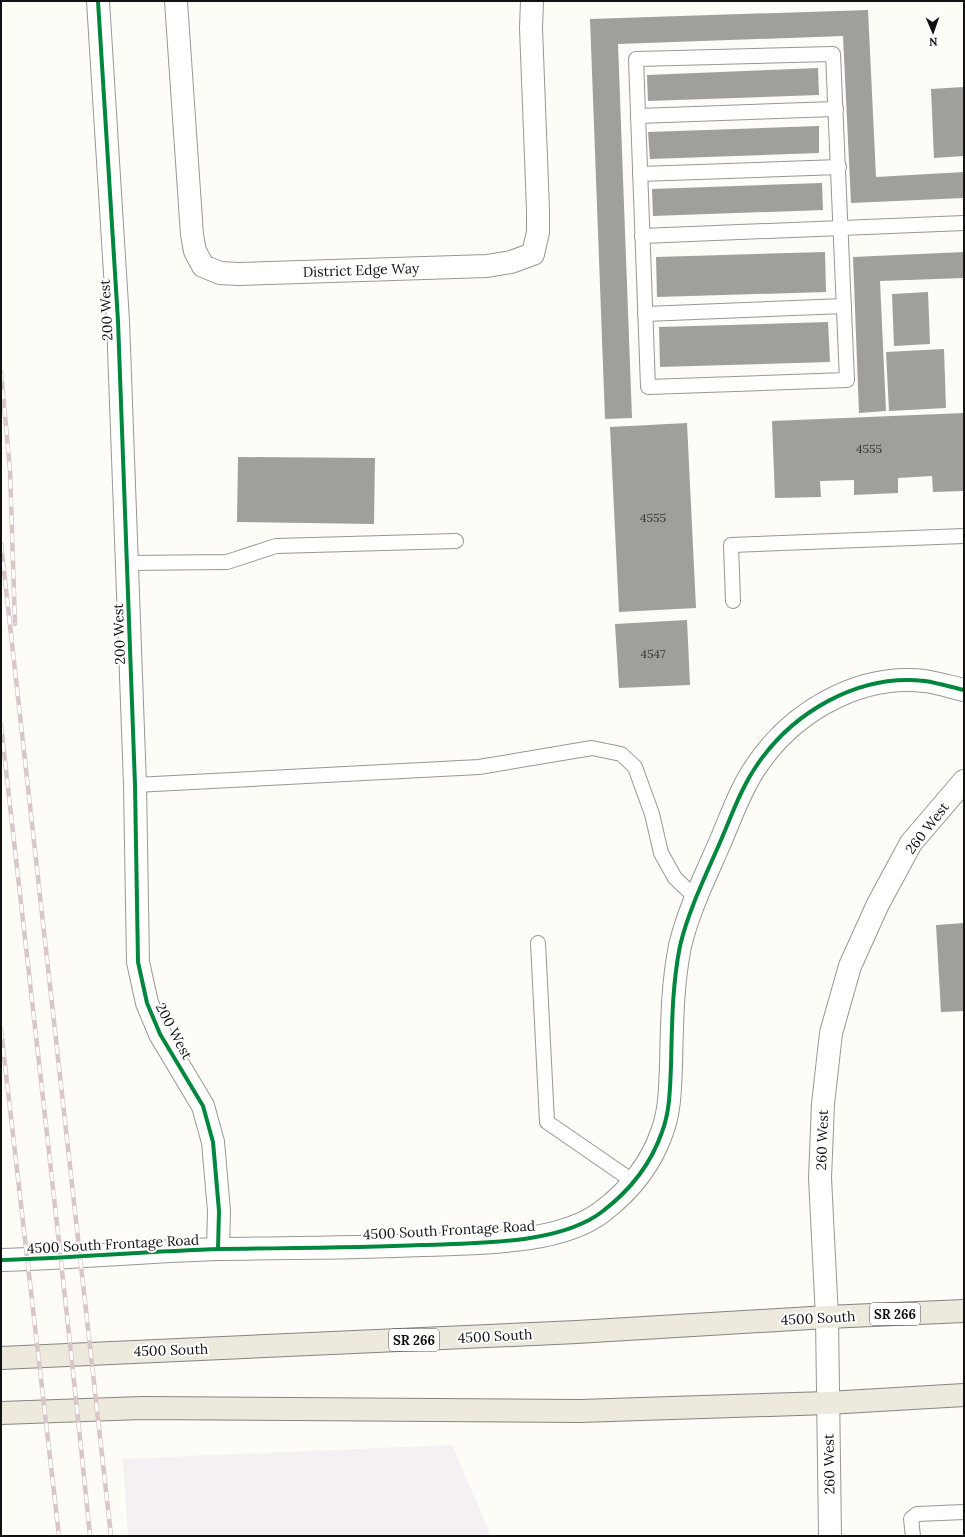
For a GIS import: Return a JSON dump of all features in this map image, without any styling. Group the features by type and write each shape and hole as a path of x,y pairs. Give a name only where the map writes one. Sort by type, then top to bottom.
{"main road":[{"name":"4500 South","path":"1,1358 577,1332 827,1317 964,1311"},
{"path":"1,1413 142,1408 580,1411 828,1403 964,1395"}],"street":[{"name":"200 West","path":"98,1 118,321 135,785 138,962 147,1003 160,1034 203,1106 214,1148 219,1211 218,1249"},
{"name":"District Edge Way","path":"176,1 194,246 203,266 220,273 238,274 488,266 511,262 533,254 538,225 531,28 532,1"},
{"name":"4500 South Frontage Road","path":"1,1260 218,1249 400,1246 499,1242 541,1236 575,1226 601,1213 634,1182 650,1160 662,1132 668,1108 674,988 681,945 696,898 740,795 754,769 771,746 798,720 823,703 850,691 876,684 899,681 925,681 964,690"},
{"name":"260 West","path":"830,1536 827,1317 820,1178 823,1104 831,1033 850,966 878,904 912,843 964,780"}],"lane":[{"path":"833,54 836,109 847,380 648,387 636,59 833,54"},
{"path":"638,116 836,109"},
{"path":"640,174 838,167"},
{"path":"642,236 964,222"},
{"path":"645,314 844,306"},
{"path":"733,601 731,545 964,536"},
{"path":"127,563 227,562 276,546 456,541"},
{"path":"135,785 479,767 592,748 621,754 635,767 652,814 661,853 675,878 696,898"},
{"path":"538,943 547,1122 634,1182"},
{"path":"913,1536 912,1519 917,1514 964,1512"}],"shaded area":[{"path":"452,1445 491,1536 128,1536 123,1459"}],"building":[{"path":"868,10 876,177 964,172 964,198 851,203 843,36 618,44 632,418 605,419 590,19"},
{"path":"818,68 819,95 648,101 647,75"},
{"path":"964,87 964,156 934,158 931,89"},
{"path":"819,126 819,153 650,159 648,132"},
{"path":"822,183 823,210 653,216 652,189"},
{"path":"825,252 826,292 657,297 656,257"},
{"path":"964,252 964,278 880,281 886,411 859,413 853,257"},
{"path":"928,292 930,344 894,346 892,294"},
{"path":"828,322 830,362 660,367 659,327"},
{"path":"944,349 946,408 889,411 886,352"},
{"path":"964,413 964,491 933,492 932,476 898,478 898,493 854,495 854,480 820,481 821,497 775,498 772,421"},
{"path":"687,423 696,608 619,612 610,427"},
{"path":"238,457 375,458 374,524 237,522"},
{"path":"687,620 690,685 619,688 615,624"},
{"path":"964,923 964,1011 941,1012 936,925"}],"railway":[{"path":"1,372 10,470 15,624"},
{"path":"1,544 111,1536"},
{"path":"1,725 58,1231 90,1536"},
{"path":"1,1030 59,1536"}],"cycle path":[{"path":"98,1 118,321 135,785 138,962 147,1003 160,1034 203,1106 213,1142 219,1211 218,1249"},
{"path":"1,1260 221,1249 466,1244 516,1240 541,1236 564,1230 585,1222 603,1211 630,1186 652,1155 665,1124 669,1099 674,991 677,961 683,933 702,883 739,796 755,768 770,748 787,730 807,714 828,701 851,691 875,683 900,680 925,681 964,690"}]}
